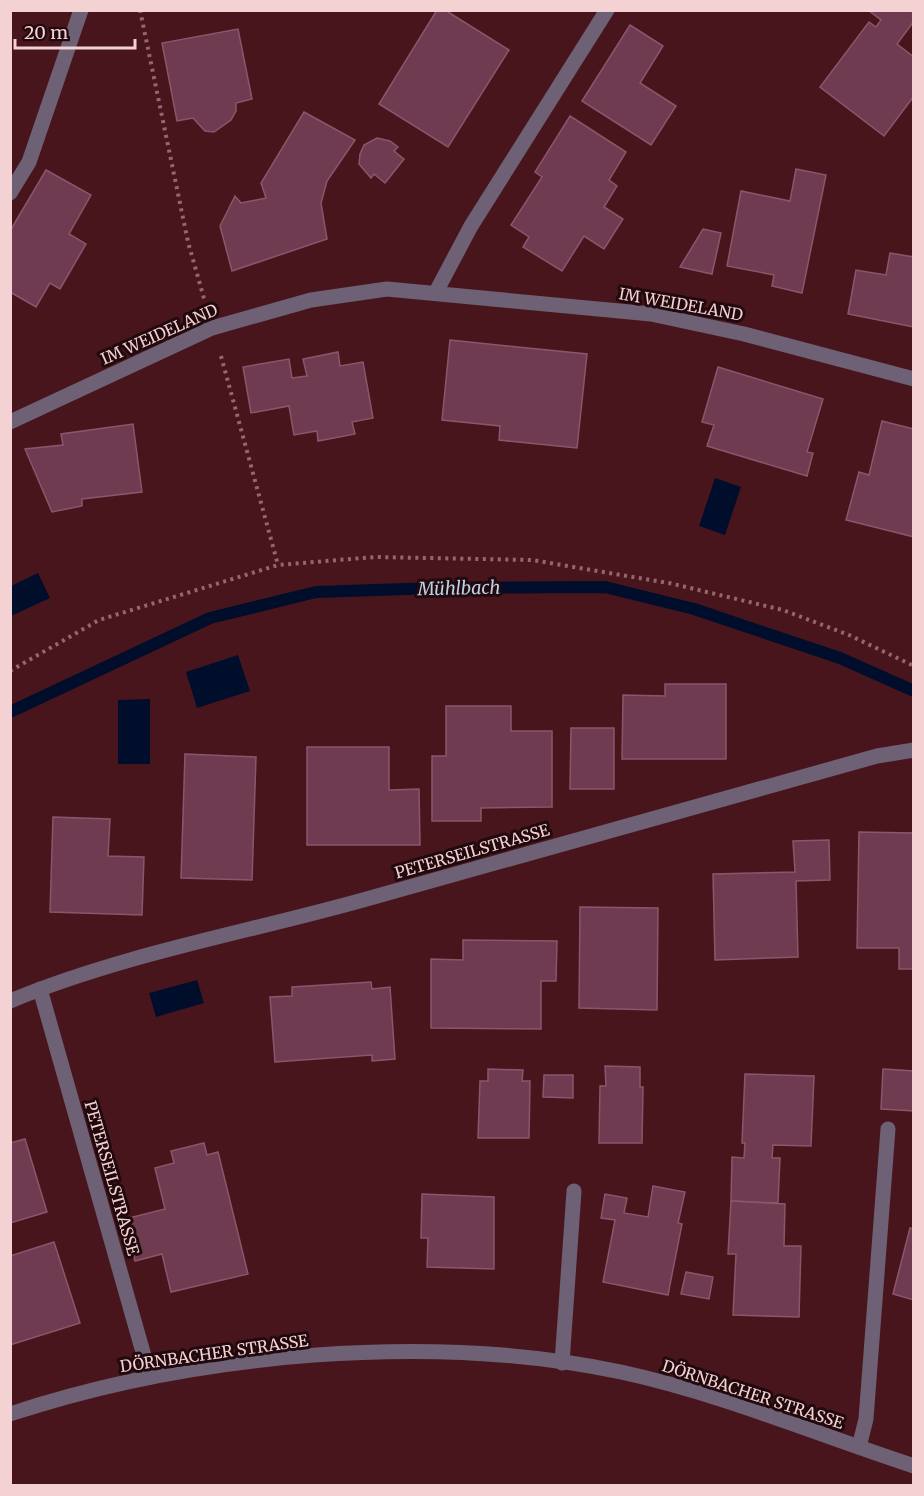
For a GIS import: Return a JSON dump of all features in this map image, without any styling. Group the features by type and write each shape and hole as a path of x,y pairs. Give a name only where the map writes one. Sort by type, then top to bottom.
{"street":[{"path":"10,193 29,162 81,10"},
{"path":"436,292 471,226 607,10"},
{"name":"IM WEIDELAND","path":"10,422 212,328 311,300 387,289 651,314 756,337 914,379"},
{"name":"PETERSEILSTRASSE","path":"10,1001 40,989 149,955 362,901 877,756 914,750"},
{"name":"PETERSEILSTRASSE","path":"40,989 150,1377"},
{"path":"859,1447 866,1419 888,1129"},
{"path":"562,1363 574,1191"},
{"name":"DÖRNBACHER STRASSE","path":"10,1414 61,1397 150,1377 274,1359 372,1353 468,1354 562,1363 669,1384 736,1404 914,1466"}],"path":[{"path":"140,10 188,242 278,565"},
{"path":"10,671 99,620 278,565 375,557 532,560 669,583 783,609 849,635 914,666"}],"water":[{"path":"715,478 741,487 725,535 699,526"},
{"path":"38,573 50,598 11,616 11,586"},
{"path":"238,655 250,691 197,708 186,672"},
{"path":"150,699 150,764 118,764 118,700"},
{"path":"197,980 204,1003 156,1017 149,993"}],"building":[{"path":"437,10 445,10 509,50 448,147 379,104"},
{"path":"868,10 914,10 914,21 897,44 914,57 914,96 884,136 820,87 869,22 876,27 881,20"},
{"path":"630,25 663,46 640,83 676,106 651,145 582,101"},
{"path":"238,29 252,99 236,103 236,111 231,120 214,132 205,131 193,118 177,121 162,43"},
{"path":"304,112 355,140 327,181 321,203 327,239 232,271 220,226 235,196 241,203 266,198 261,183"},
{"path":"570,116 626,152 609,180 617,186 604,207 623,219 604,249 584,236 562,271 523,247 529,237 511,225 542,177 535,172"},
{"path":"377,138 390,141 398,147 394,151 404,159 385,183 374,174 371,178 359,164 364,145"},
{"path":"796,169 826,175 802,293 772,286 774,275 727,266 741,191 790,201"},
{"path":"46,170 91,195 69,234 86,244 60,289 50,283 36,307 10,292 10,231"},
{"path":"703,229 721,233 712,274 680,267"},
{"path":"890,253 914,257 914,327 848,314 856,270 886,275"},
{"path":"450,340 587,354 577,448 499,440 500,426 442,420"},
{"path":"338,352 340,366 363,362 373,418 352,422 355,434 318,441 317,431 294,435 289,406 251,413 243,367 289,359 292,378 307,376 303,359"},
{"path":"718,367 823,399 807,452 813,453 807,476 707,446 714,425 702,422"},
{"path":"882,421 914,429 914,537 846,520 859,472 869,475"},
{"path":"133,424 142,492 82,499 82,506 52,512 25,449 63,445 61,434"},
{"path":"665,684 726,684 726,759 622,759 623,695 665,696"},
{"path":"446,706 511,706 511,731 552,731 552,807 481,808 481,821 432,821 432,756 446,756"},
{"path":"571,728 614,728 614,789 570,789"},
{"path":"307,747 389,747 389,790 419,789 420,845 307,845"},
{"path":"185,754 256,757 252,880 181,878"},
{"path":"53,817 110,819 108,856 144,857 142,915 50,912"},
{"path":"859,832 914,833 914,969 899,969 899,948 857,948"},
{"path":"829,840 830,880 796,881 798,957 715,960 713,874 795,872 793,841"},
{"path":"580,907 658,908 657,1010 579,1008"},
{"path":"463,940 557,941 556,981 541,981 541,1029 431,1028 431,959 463,960"},
{"path":"371,982 372,989 390,987 395,1059 372,1061 372,1055 275,1062 270,997 292,996 292,987"},
{"path":"605,1066 640,1067 640,1087 643,1087 642,1143 599,1143 600,1086 606,1086"},
{"path":"488,1069 523,1070 522,1081 530,1081 529,1138 478,1138 480,1081 488,1081"},
{"path":"883,1069 914,1071 914,1111 881,1109"},
{"path":"745,1074 814,1076 811,1146 773,1145 772,1158 780,1158 778,1203 731,1201 732,1157 744,1158 745,1143 742,1143"},
{"path":"544,1075 573,1075 573,1098 543,1097"},
{"path":"25,1139 47,1212 10,1223 10,1143"},
{"path":"204,1143 207,1155 218,1152 248,1274 171,1292 162,1254 135,1261 125,1219 165,1209 155,1168 174,1163 171,1151"},
{"path":"653,1186 685,1192 678,1223 682,1224 668,1295 603,1282 615,1220 601,1218 605,1194 627,1198 624,1213 648,1217"},
{"path":"422,1194 494,1197 494,1269 427,1267 428,1238 421,1238"},
{"path":"731,1201 785,1204 784,1246 801,1246 799,1317 733,1315 736,1254 728,1254"},
{"path":"910,1228 914,1229 914,1300 893,1294"},
{"path":"54,1242 80,1323 10,1345 10,1256"},
{"path":"686,1272 713,1277 709,1299 681,1294"}],"waterway":[{"name":"Mühlbach","path":"10,712 210,618 316,592 436,588 605,587 694,609 840,658 914,691"}]}
